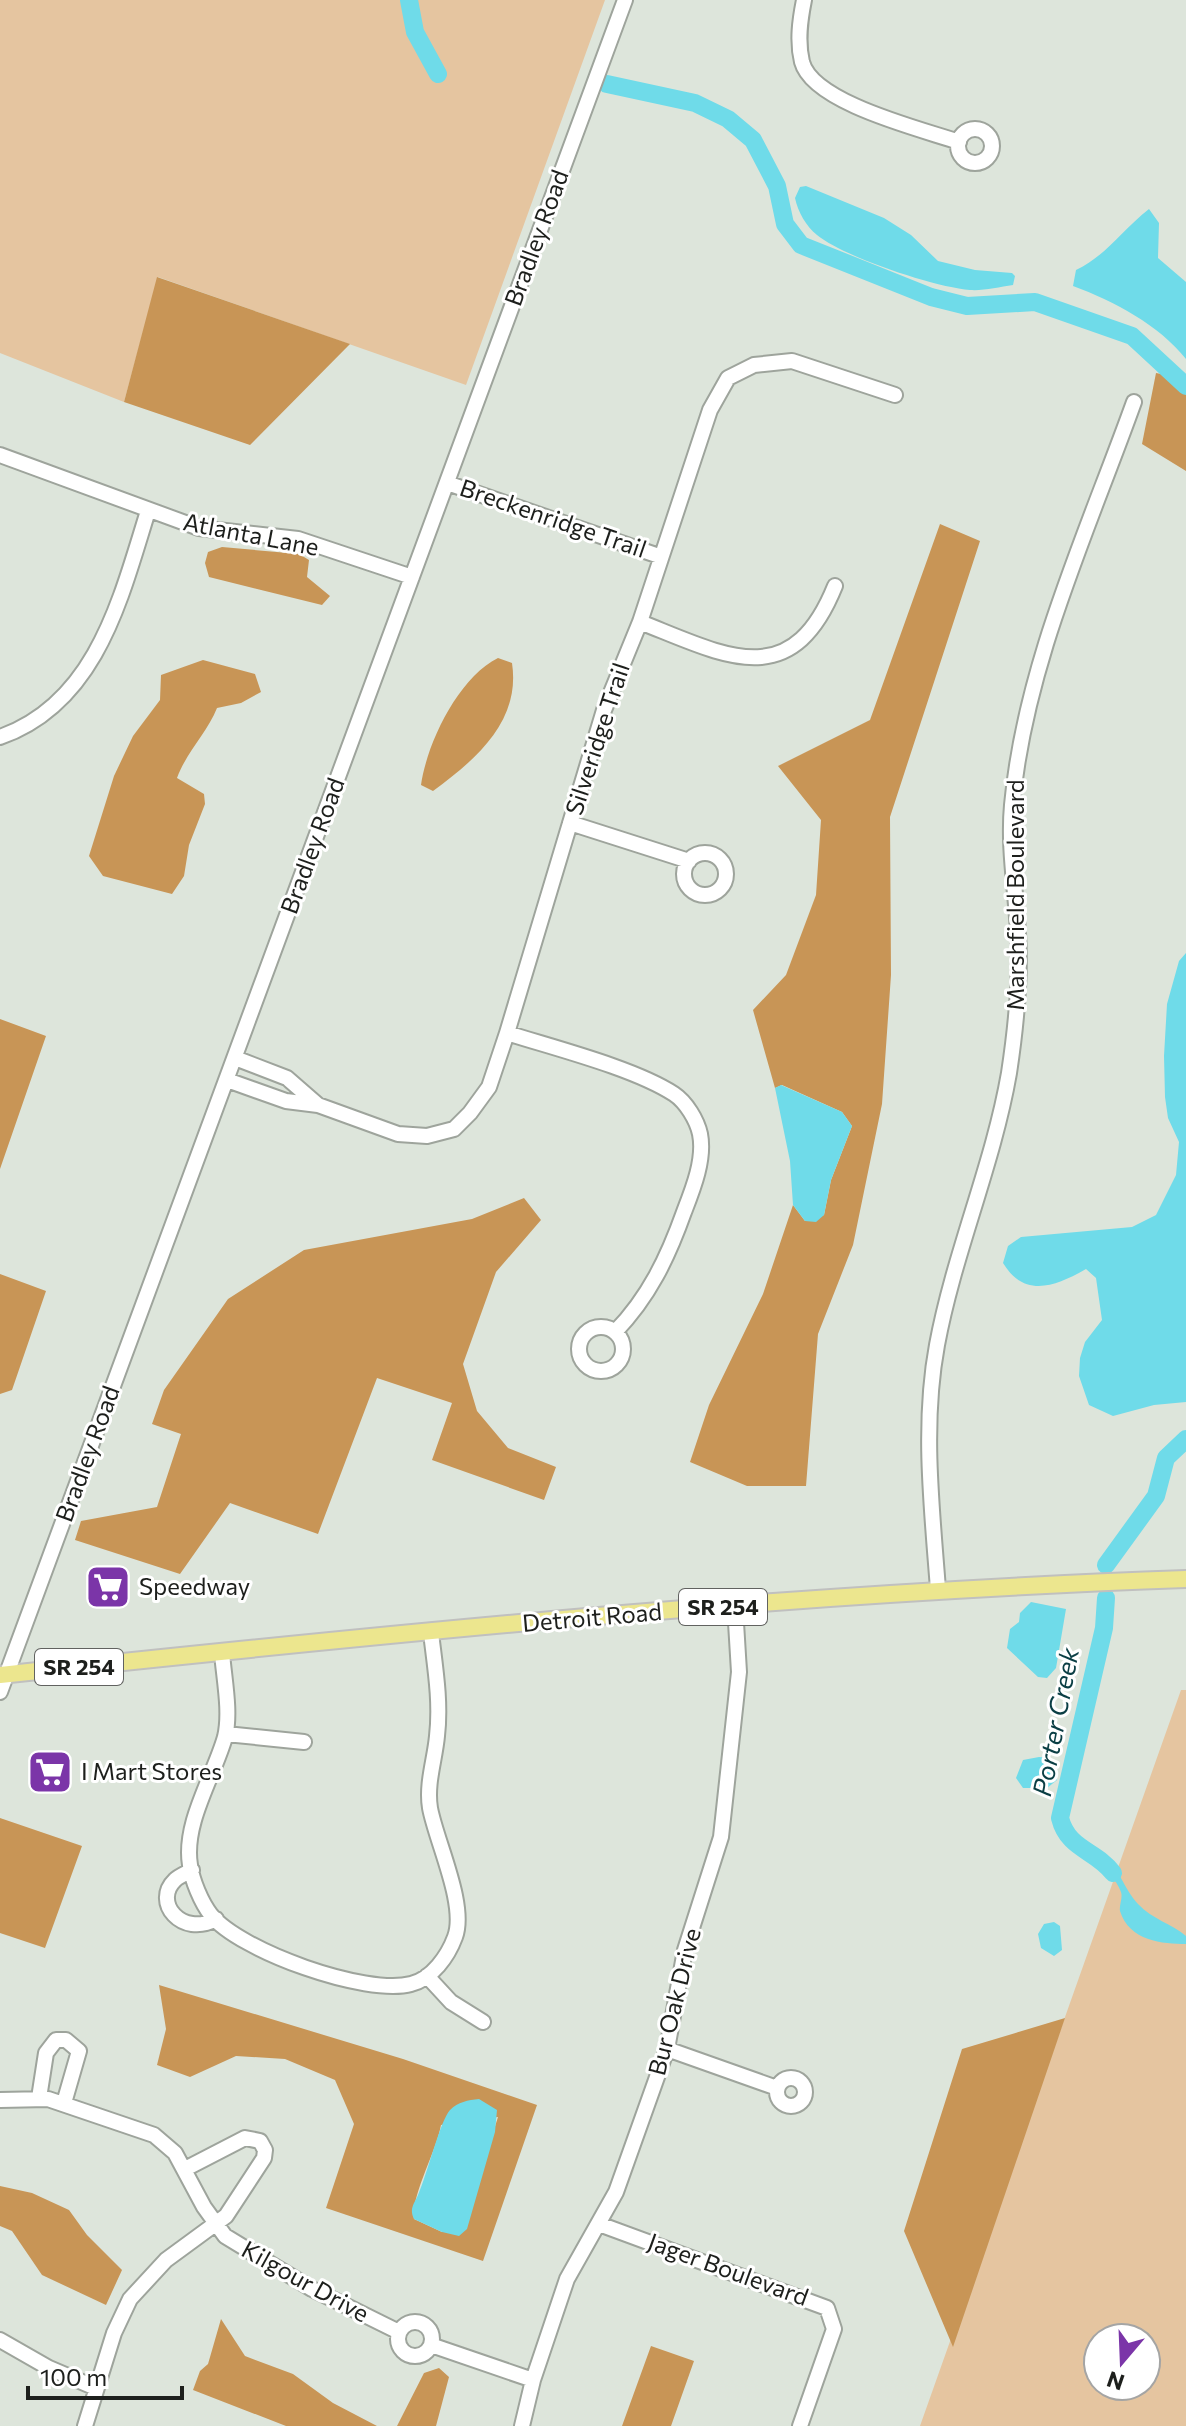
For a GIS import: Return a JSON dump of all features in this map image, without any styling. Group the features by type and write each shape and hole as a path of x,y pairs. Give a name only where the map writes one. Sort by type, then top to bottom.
{"main road":[{"name":"Detroit Road","path":"3,1675 431,1633 938,1589 1186,1579"}],"street":[{"name":"Bradley Road","path":"0,1692 3,1675 227,1080 625,0"},
{"path":"804,0 798,26 802,65 824,89 856,106 959,142"},
{"name":"Silveridge Trail","path":"227,1080 286,1101 318,1105 398,1134 427,1136 454,1129 489,1087 604,710 640,622 659,556 710,410 728,378 754,365 792,361 895,395"},
{"name":"Marshfield Boulevard","path":"938,1589 930,1461 936,1347 960,1247 1009,1074 1019,990 1018,933 1011,863 1012,808 1018,752 1035,678 1134,402"},
{"name":"Atlanta Lane","path":"0,455 199,528 298,539 412,577"},
{"name":"Breckenridge Trail","path":"447,483 659,556"},
{"path":"0,737 61,701 94,659 116,610 148,511"},
{"path":"640,622 718,652 765,659 795,645 816,626 835,586"},
{"path":"570,823 689,861"},
{"path":"507,1033 610,1067 675,1095 693,1115 700,1135 693,1188 667,1258 635,1311 615,1332"},
{"name":"Silveridge Trail","path":"235,1058 287,1078 318,1105"},
{"name":"Bur Oak Drive","path":"522,2426 533,2380 567,2279 619,2184 667,2049 685,1950 721,1837 739,1672 735,1606"},
{"path":"222,1653 226,1734 193,1830 192,1870 199,1891 216,1919 229,1930 291,1964 376,1987 414,1984 443,1961 457,1934 456,1905 430,1805 439,1707 431,1633"},
{"path":"226,1734 304,1742"},
{"path":"192,1870 175,1880 167,1897 170,1905 185,1925 203,1926 216,1919"},
{"path":"427,1976 451,2002 483,2022"},
{"path":"39,2098 48,2048 56,2040 66,2040 79,2051 64,2103"},
{"path":"667,2049 777,2088"},
{"name":"Kilgour Drive","path":"0,2100 39,2098 64,2103 154,2135 169,2146 216,2226 231,2240 299,2282 399,2332"},
{"name":"Kilgour Drive","path":"185,2169 245,2138 263,2144 264,2158 232,2209 216,2226"},
{"name":"Jager Boulevard","path":"599,2224 827,2308 834,2329 800,2426"},
{"path":"85,2426 117,2323 137,2289 166,2260 216,2226"},
{"name":"Kilgour Drive","path":"409,2322 421,2322 429,2329 431,2345 418,2356 406,2354 398,2345 399,2332 409,2322"},
{"path":"0,2340 42,2365 96,2388"},
{"name":"Kilgour Drive","path":"431,2345 533,2380"}],"shaded area":[{"path":"0,0 605,0 466,385 158,277 124,402 0,353"},
{"path":"157,277 350,344 250,445 124,402"},
{"path":"1156,373 1186,379 1186,471 1142,444"},
{"path":"940,524 980,541 890,817 891,975 882,1104 853,1245 818,1334 806,1486 747,1486 690,1462 709,1405 763,1294 793,1205 805,1221 824,1215 831,1180 852,1126 842,1112 782,1085 775,1088 753,1010 786,975 816,895 821,820 778,766 870,720"},
{"path":"222,547 299,554 309,560 307,577 330,596 322,605 209,577 205,563 208,552"},
{"path":"498,658 512,663 513,684 509,704 492,738 433,791 421,785 430,750 447,713 470,680"},
{"path":"203,660 255,674 261,692 241,703 217,708 177,778 204,794 205,804 189,845 184,876 172,894 103,876 89,856 114,776 133,736 160,700 161,675"},
{"path":"0,1019 46,1036 0,1169"},
{"path":"524,1198 541,1220 496,1272 463,1364 477,1411 508,1448 556,1467 544,1500 432,1460 452,1403 377,1378 318,1534 230,1503 180,1574 75,1540 81,1521 157,1507 181,1434 152,1424 164,1390 228,1299 304,1250 472,1219"},
{"path":"0,1274 46,1291 12,1390 0,1394"},
{"path":"1181,1690 1186,1690 1186,2426 920,2426"},
{"path":"0,1818 82,1846 45,1948 0,1933"},
{"path":"159,1985 403,2059 537,2105 483,2261 326,2208 354,2124 335,2080 285,2059 236,2056 190,2077 157,2065 166,2029","holes":["498,2117 482,2167 442,2232 414,2219 416,2198 441,2125"]},
{"path":"1065,2018 953,2347 904,2231 962,2049"},
{"path":"0,2186 32,2193 69,2210 87,2235 122,2270 106,2305 42,2275 12,2231 0,2226"},
{"path":"221,2319 245,2356 293,2374 333,2403 377,2426 286,2426 193,2390 200,2371 208,2364"},
{"path":"651,2346 694,2361 671,2426 622,2426"},
{"path":"439,2368 449,2377 436,2426 397,2426 424,2373"}],"water":[{"path":"806,186 884,218 911,235 938,261 975,270 1012,273 1015,276 1013,285 980,290 954,288 890,270 830,244 809,227 798,208 795,198 800,187"},
{"path":"1149,209 1159,223 1158,258 1186,282 1186,359 1163,335 1135,315 1073,286 1076,270 1105,250"},
{"path":"1186,953 1186,1402 1154,1405 1113,1416 1089,1405 1079,1376 1085,1342 1102,1320 1096,1278 1086,1269 1052,1284 1031,1285 1021,1282 1003,1263 1008,1246 1021,1237 1132,1227 1156,1215 1176,1175 1179,1142 1168,1118 1164,1056 1167,1004 1179,961"},
{"path":"781,1085 842,1112 852,1126 831,1180 824,1215 816,1222 805,1221 793,1205 790,1161 775,1088"},
{"path":"1031,1602 1066,1609 1056,1668 1047,1678 1038,1677 1007,1648 1010,1629 1019,1622 1020,1613"},
{"path":"1050,1758 1057,1764 1057,1780 1047,1788 1023,1788 1016,1778 1023,1760"},
{"path":"1100,1852 1112,1864 1138,1904 1186,1936 1186,1944 1148,1939 1131,1929 1120,1911 1119,1887 1093,1859"},
{"path":"1054,1922 1060,1926 1062,1950 1054,1956 1041,1948 1038,1934 1044,1924"},
{"path":"479,2099 497,2110 495,2132 467,2229 459,2236 414,2219 412,2209 446,2116 460,2103"}],"waterway":[{"name":"Porter Creek","path":"409,0 415,32 438,74"},
{"name":"Porter Creek","path":"607,84 695,103 728,119 753,140 777,186 785,224 801,245 931,297 967,306 1035,302 1132,336 1186,386"},
{"name":"Porter Creek","path":"1106,1565 1156,1496 1166,1458 1186,1439"},
{"name":"Porter Creek","path":"1106,1598 1104,1628 1060,1818 1069,1837 1113,1873"}],"place":[{"name":"Speedway","path":"108,1587"},
{"name":"I Mart Stores","path":"50,1772"}]}
